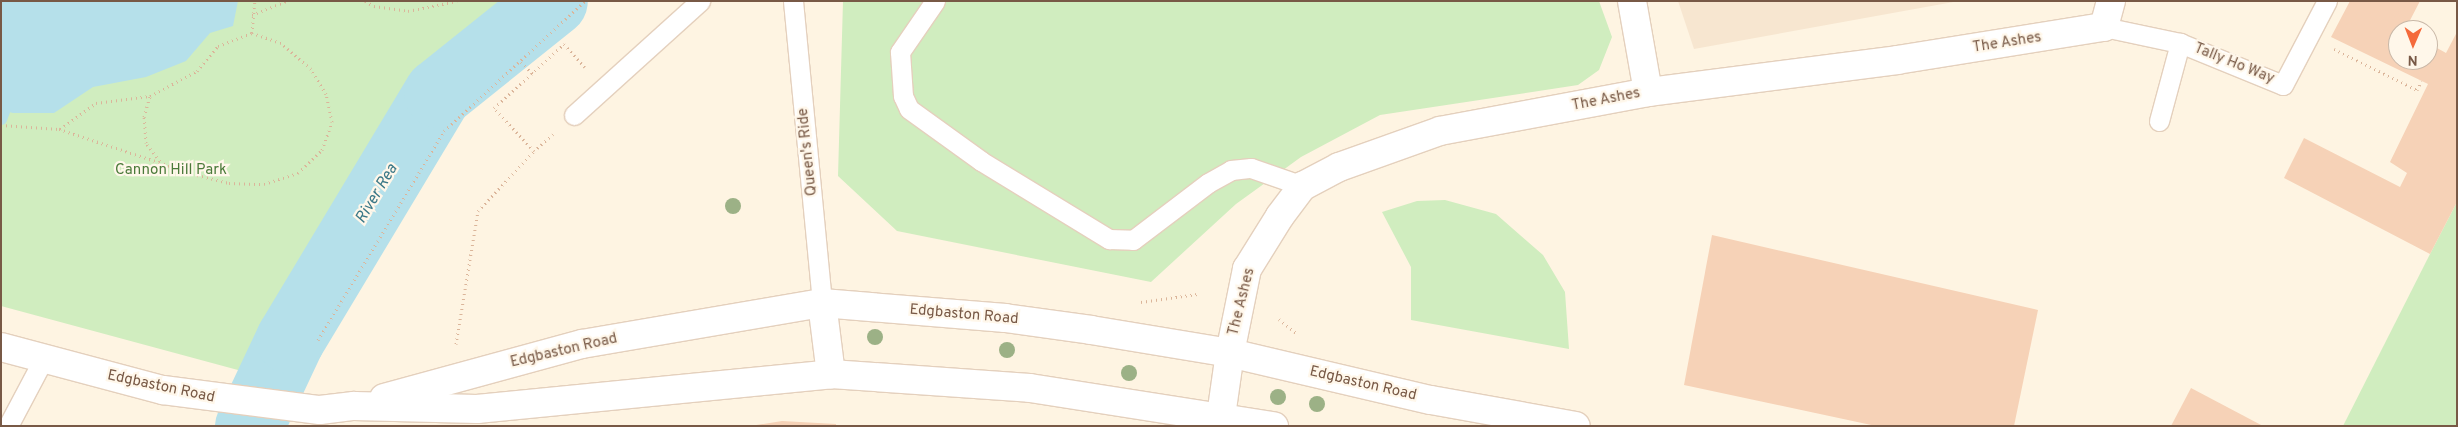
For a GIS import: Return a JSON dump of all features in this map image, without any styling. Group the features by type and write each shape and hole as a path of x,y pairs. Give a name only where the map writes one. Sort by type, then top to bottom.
{"main road":[{"path":"1632,1 1648,92"},
{"path":"2104,27 2111,1"},
{"name":"The Ashes","path":"1221,416 1230,353 1247,269 1280,216 1303,186 1338,167 1440,131 1648,92 1887,62 2104,27"},
{"name":"Edgbaston Road","path":"354,406 582,344 822,303 1005,318 1230,353 1431,400 1576,426"},
{"path":"822,303 831,374"},
{"name":"Edgbaston Road","path":"1,347 43,360 163,390 213,399 320,410 354,406 477,408 831,374 1030,388 1221,416 1274,426"}],"lane":[{"path":"574,115 700,1"},
{"name":"Queen's Ride","path":"793,1 822,303"},
{"path":"936,1 900,52 903,96 909,109 981,161 1109,239 1133,240 1208,183 1231,170 1251,168 1303,186"},
{"name":"Tally Ho Way","path":"2180,43 2283,85 2327,1"},
{"path":"2104,27 2180,43 2159,121"},
{"path":"8,426 43,360"}],"path":[{"path":"252,33 252,16 255,1"},
{"path":"252,16 286,1"},
{"path":"365,1 408,11 457,1"},
{"path":"318,340 444,131 585,1"},
{"path":"1,125 59,129 229,183 264,184 298,173 322,150 332,122 326,94 311,69 281,43 252,33 218,46 197,71 150,96 96,103 59,129"},
{"path":"2308,36 2416,90 2420,81"},
{"path":"534,151 494,108 564,44"},
{"path":"521,62 532,74"},
{"path":"150,96 144,117 146,143 160,161"},
{"path":"450,380 478,211 534,151 574,115"},
{"path":"1132,304 1197,294"}],"shaded area":[{"path":"1678,1 1959,1 1694,49"}],"green space":[{"name":"Cannon Hill Park","path":"1,1 526,1 420,87 249,373 1,306"},
{"path":"843,1 1599,1 1612,37 1599,70 1578,85 1380,115 1301,157 1236,204 1151,282 897,231 838,176"},
{"path":"1445,200 1496,214 1543,255 1565,292 1569,349 1411,320 1411,267 1382,212 1417,201"},
{"path":"2457,202 2457,426 2343,426 2430,254"}],"water":[{"path":"1,1 238,1 233,26 210,33 186,61 146,77 93,87 54,113 13,113 1,110"}],"building":[{"path":"2350,1 2420,1 2410,20 2388,20 2388,65 2331,37"},
{"path":"2457,32 2457,202 2430,254 2284,178 2304,138 2400,187 2407,173 2390,162 2428,84 2399,70 2438,70 2438,49 2446,53"},
{"path":"1712,235 2038,310 2014,426 1876,426 1684,385"},
{"path":"2191,388 2263,426 2171,426"},
{"path":"782,421 836,424 836,426 750,426"}],"waterway":[{"name":"River Rea","path":"249,426 290,339 438,93 553,1"},
{"path":"1,119 4,111"}]}
